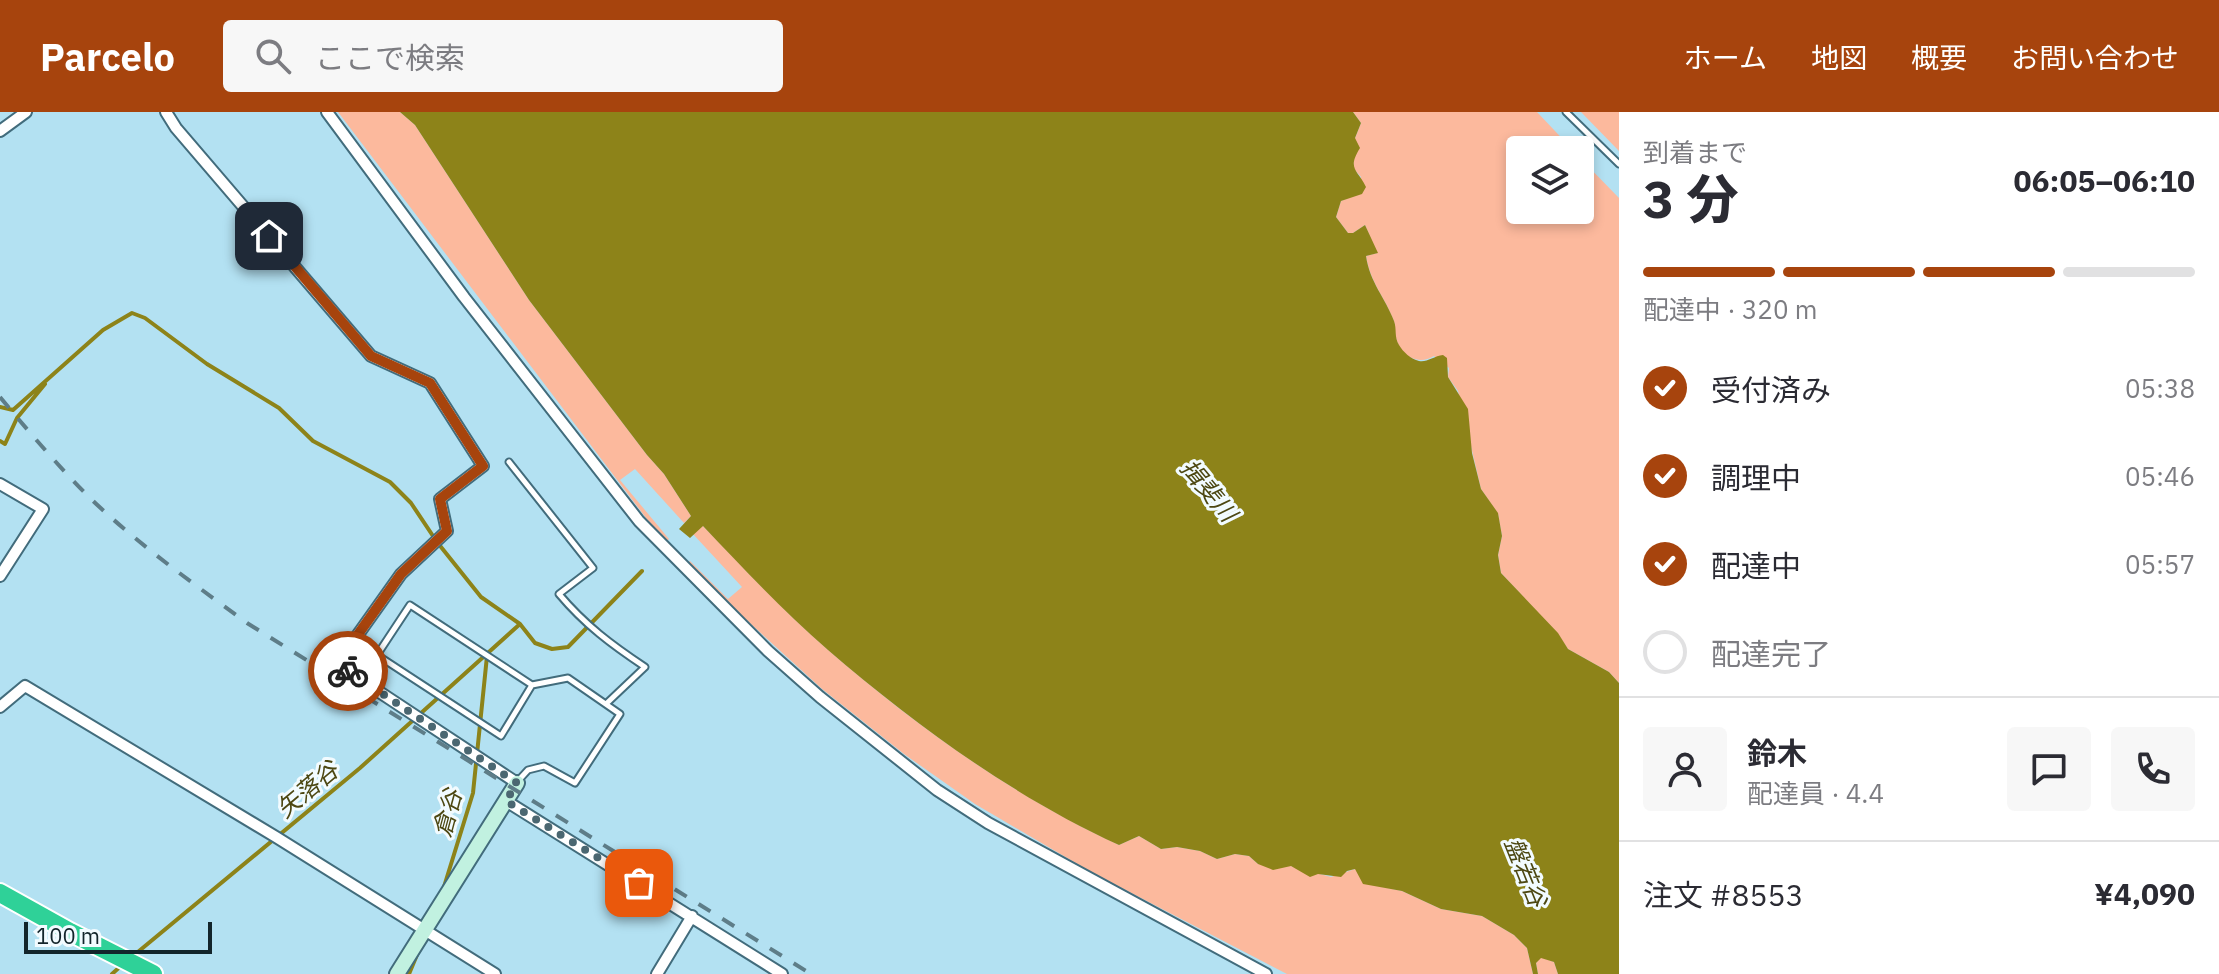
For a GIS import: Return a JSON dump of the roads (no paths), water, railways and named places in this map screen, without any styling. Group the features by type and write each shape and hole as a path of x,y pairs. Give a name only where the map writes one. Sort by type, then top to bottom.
{"highway":[{"path":"0,893 153,974"}],"street":[{"path":"0,131 26,112"},
{"path":"166,112 176,128 371,356 430,383 483,466 440,499 447,531 401,574 337,664 517,783 397,974"},
{"path":"327,112 464,297 639,521 768,651 820,697 937,790 988,823 1266,974"},
{"path":"0,484 43,509 0,576"},
{"path":"0,707 25,686 495,974"},
{"path":"506,801 782,974"},
{"path":"657,974 692,916"}],"lane":[{"path":"1566,112 1619,164"},
{"path":"509,462 593,568 559,594 600,637 645,667 607,703"},
{"path":"517,783 528,770 544,766 575,783 620,714 568,678 532,685 410,605 377,655 501,736 532,685"}],"water":[{"path":"400,112 1353,112 1361,123 1355,138 1360,148 1354,165 1366,187 1362,194 1341,201 1336,217 1348,233 1365,225 1378,253 1366,256 1368,266 1394,321 1399,345 1410,357 1419,361 1443,355 1447,358 1448,377 1468,409 1472,453 1481,489 1498,513 1502,536 1498,555 1501,573 1558,633 1568,649 1609,672 1619,683 1619,974 1558,974 1554,962 1541,958 1536,963 1538,974 1533,974 1527,948 1514,935 1482,916 1441,909 1402,891 1363,884 1355,869 1341,877 1318,874 1310,877 1291,866 1273,870 1249,856 1235,854 1217,859 1200,851 1177,847 1161,849 1139,836 1119,845 1041,805 967,758 828,650 779,605 703,526 690,538 679,529 691,516 664,474 529,300 415,125"}],"waterway":[{"path":"0,407 13,410 103,330 132,313 145,318 207,364 279,408 313,441 390,482 411,503 437,542 481,597 520,624 535,643 552,649 568,647 642,571"},
{"path":"0,441 5,444 17,418 45,384"},
{"name":"矢落谷","path":"133,956 360,768 520,624"},
{"name":"倉谷","path":"443,890 473,793 487,656"},
{"name":"倉谷","path":"409,974 419,950"},
{"name":"矢落谷","path":"112,974 123,964"}],"railway":[{"path":"0,397 67,474 109,516 247,623 811,974"}],"water label":[{"name":"揖斐川","path":"1209,490"},
{"name":"盤若谷","path":"1526,872"}]}
